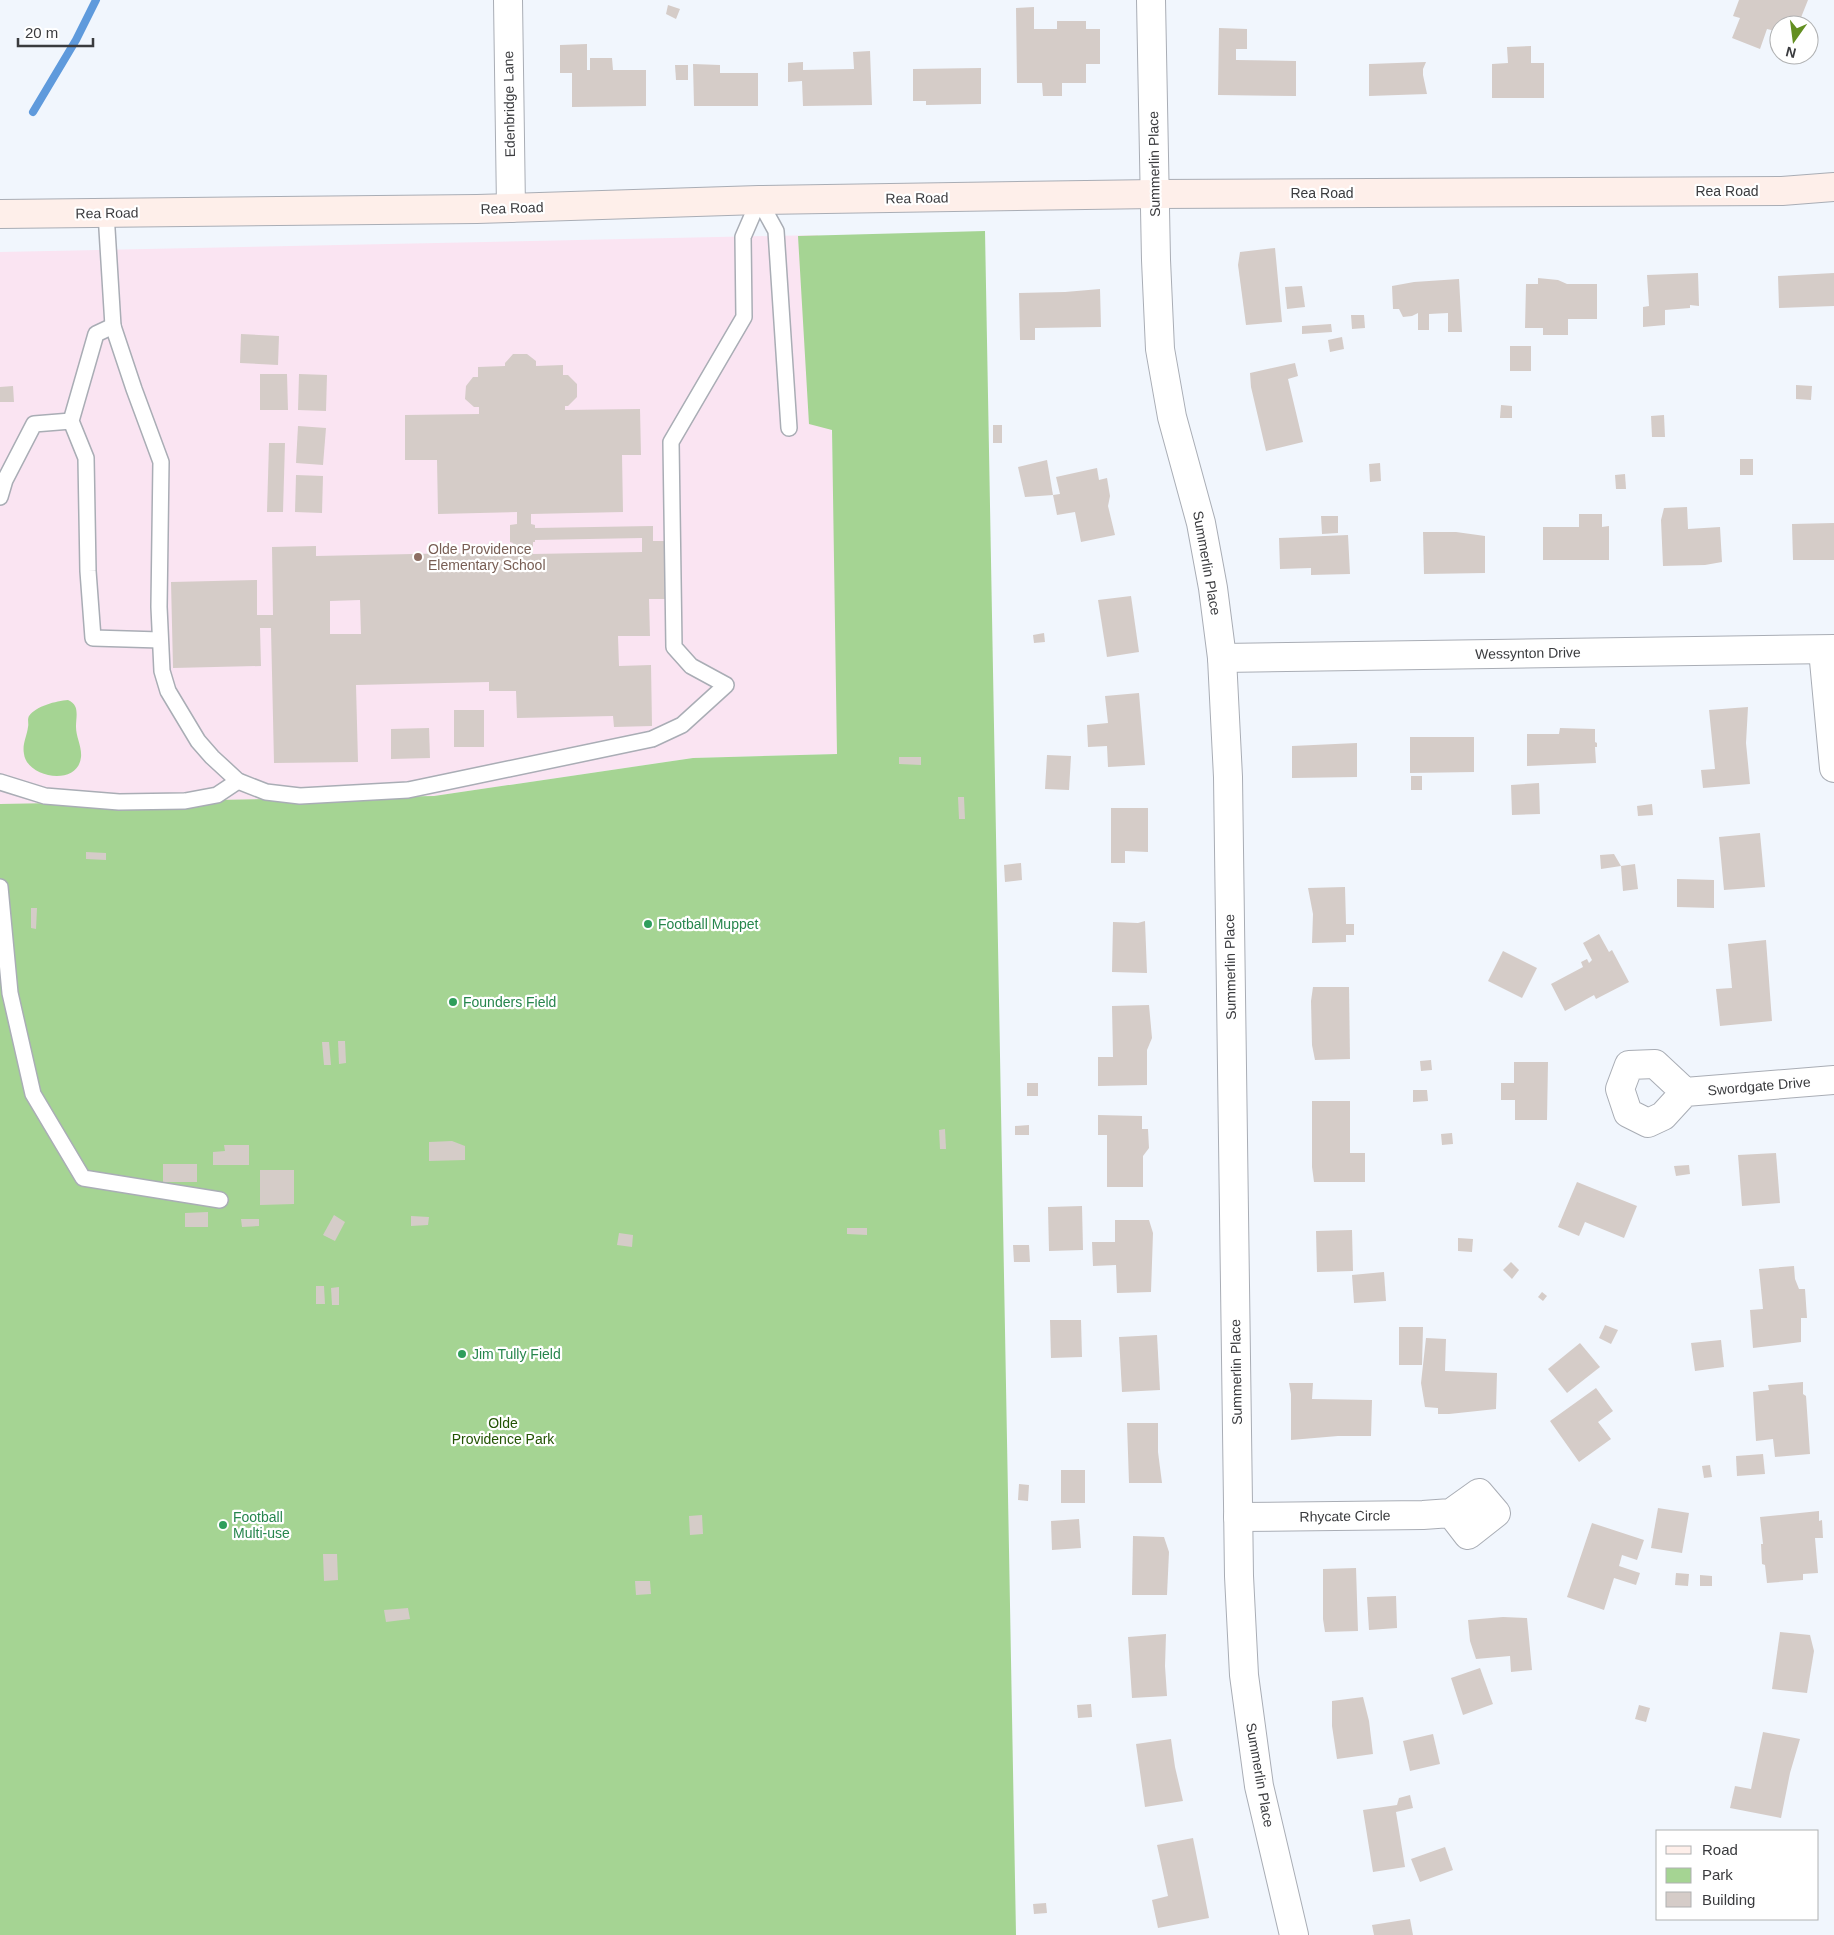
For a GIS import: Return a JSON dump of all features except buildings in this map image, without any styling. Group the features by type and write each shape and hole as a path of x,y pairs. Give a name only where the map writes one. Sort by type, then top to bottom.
{"main road":[{"name":"Rea Road","path":"0,214 511,208 759,200 1155,194 1772,191 1834,187"}],"street":[{"name":"Edenbridge Lane","path":"508,0 511,208"},
{"name":"Summerlin Place","path":"1151,0 1156,260 1160,349 1172,417 1201,523 1213,588 1222,658 1228,778 1238,1517 1244,1676 1260,1786 1294,1935"},
{"name":"Wessynton Drive","path":"1222,658 1829,650"},
{"path":"1829,650 1834,768"},
{"name":"Swordgate Drive","path":"1685,1092 1834,1080"},
{"name":"Rhycate Circle","path":"1238,1517 1423,1515 1451,1512"}],"lane":[{"path":"106,213 113,326 161,462 160,640 162,671 168,691 198,740 238,781 266,792 300,796 408,790 652,738 682,725 726,685 691,666 674,647 671,442 744,317 743,237 759,200"},
{"path":"759,200 776,231 789,428"},
{"path":"113,326 96,334 71,421 86,458 88,571 93,638 160,640"},
{"path":"0,497 5,480 34,424 71,421"},
{"path":"0,782 45,796 119,802 184,801 217,795 238,781"},
{"path":"0,887 10,993 33,1094 83,1178 220,1200"}],"shaded area":[{"name":"Olde Providence Elementary School","path":"818,235 832,436 838,754 693,758 434,796 0,806 0,252"}],"green space":[{"name":"Olde Providence Park","path":"985,231 1016,1935 0,1935 0,804 434,796 693,758 837,754 832,430 809,424 798,236"},
{"path":"68,700 76,708 76,731 81,757 78,766 71,773 62,776 52,776 34,769 27,762 24,747 28,717 36,709"}],"waterway":[{"path":"33,112 76,40 96,0"}],"place":[{"name":"Olde Providence Elementary School","path":"418,557"},
{"name":"Football Muppet","path":"648,924"},
{"name":"Founders Field","path":"453,1002"},
{"name":"Jim Tully Field","path":"462,1354"},
{"name":"Football Multi-use","path":"223,1525"}]}
